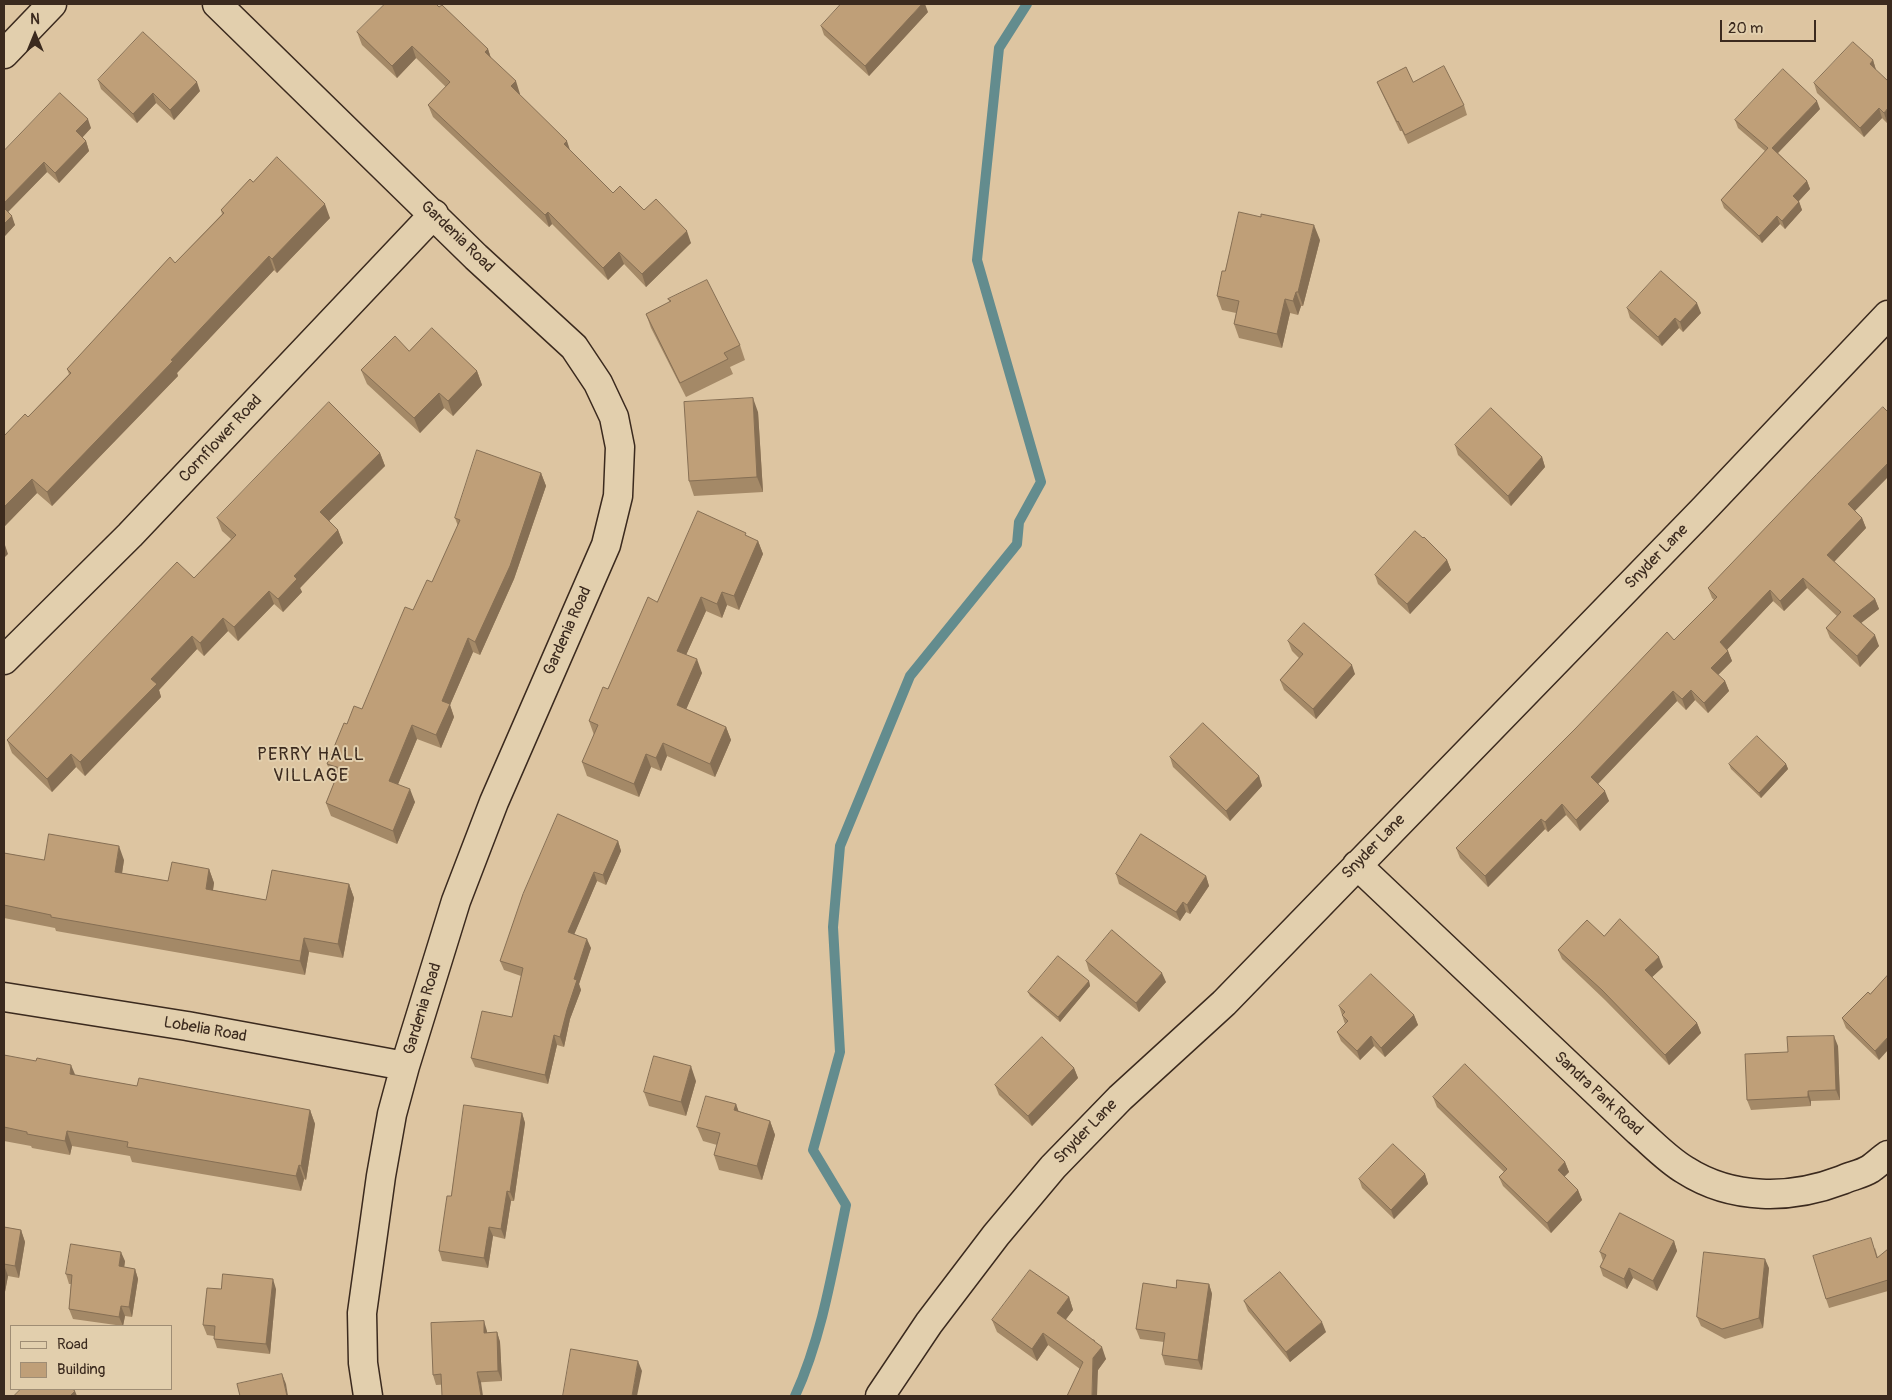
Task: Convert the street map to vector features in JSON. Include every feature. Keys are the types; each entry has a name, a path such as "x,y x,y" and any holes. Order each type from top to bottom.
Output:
{"street":[{"path":"4,54 52,4"},
{"name":"Gardenia Road","path":"218,4 476,257 574,348 598,383 614,417 620,447 618,496 606,545 490,811 456,901 392,1114 381,1176 362,1313 362,1363 368,1396"},
{"name":"Cornflower Road","path":"4,660 130,535 434,214"},
{"name":"Snyder Lane","path":"880,1396 928,1323 996,1235 1053,1167 1120,1098 1224,1003 1703,510 1888,314"},
{"name":"Sandra Park Road","path":"1357,865 1638,1131 1690,1173 1722,1188 1739,1193 1774,1194 1822,1187 1868,1170 1888,1155"},
{"name":"Lobelia Road","path":"4,997 206,1030 405,1066"}],"building":[{"path":"385,4 436,4 439,7 442,5 488,49 485,52 516,81 511,86 567,141 564,144 613,193 620,186 644,210 656,199 687,231 642,274 619,252 603,268 548,212 545,215 428,105 450,82 412,46 392,66 357,32"},
{"path":"841,4 922,4 865,66 821,26"},
{"path":"143,32 197,82 170,110 153,93 133,114 98,80"},
{"path":"1853,42 1873,60 1870,64 1888,81 1888,108 1884,113 1879,108 1860,128 1814,83"},
{"path":"1444,66 1464,105 1405,135 1377,82 1406,67 1413,82"},
{"path":"1783,69 1817,101 1772,148 1807,181 1793,196 1799,202 1782,221 1777,216 1759,236 1721,200 1768,148 1735,120"},
{"path":"60,93 88,119 76,131 86,141 55,173 44,162 4,203 4,151"},
{"path":"277,157 325,204 272,259 269,256 171,360 173,361 47,492 32,479 4,507 4,436 25,414 28,417 71,373 67,369 170,257 175,263 224,213 221,210 250,179 253,182"},
{"path":"4,208 12,216 4,224"},
{"path":"1239,212 1261,217 1261,214 1314,225 1298,292 1296,292 1293,301 1285,299 1277,334 1234,324 1239,301 1217,296"},
{"path":"1661,271 1697,303 1680,322 1675,318 1658,337 1627,308"},
{"path":"707,280 740,345 724,353 728,359 680,383 646,314 671,301 668,299"},
{"path":"432,328 477,371 448,401 439,393 414,418 361,370 395,336 409,351"},
{"path":"753,398 757,477 689,481 684,402"},
{"path":"329,402 380,453 320,512 338,530 294,576 297,579 278,599 269,591 234,627 223,618 200,643 192,636 151,679 157,684 80,762 71,754 47,779 7,740 177,562 194,578 236,535 217,518"},
{"path":"1883,407 1888,412 1888,463 1848,504 1862,518 1827,555 1875,599 1853,616 1875,635 1857,656 1826,628 1841,612 1803,578 1780,601 1770,590 1720,642 1728,651 1711,668 1725,681 1704,703 1691,690 1682,699 1673,691 1591,777 1605,791 1576,820 1562,804 1545,822 1541,819 1485,876 1456,848 1576,728 1667,632 1674,640 1717,597 1708,588"},
{"path":"1491,408 1542,457 1508,496 1455,445"},
{"path":"477,450 541,473 510,566 475,642 468,638 442,701 450,704 436,735 412,725 389,781 410,789 393,831 326,803 340,768 327,764 344,723 347,724 354,706 362,709 405,607 413,610 427,580 432,582 460,520 455,518"},
{"path":"698,511 746,533 745,535 758,541 734,596 722,592 717,604 701,597 677,651 697,659 677,705 726,727 710,764 663,743 656,758 646,754 634,784 582,762 598,725 589,721 603,687 608,689 648,597 657,602"},
{"path":"1415,531 1424,537 1447,560 1407,604 1375,575"},
{"path":"1304,623 1352,665 1313,709 1280,680 1303,654 1288,641"},
{"path":"1203,723 1259,776 1226,811 1170,757"},
{"path":"1757,736 1786,764 1759,793 1729,764"},
{"path":"558,814 618,841 603,875 594,872 568,932 587,939 574,979 577,980 560,1037 554,1035 545,1075 471,1058 482,1011 512,1017 523,968 500,961 523,894"},
{"path":"49,834 119,846 115,872 168,881 172,862 209,869 206,889 266,900 272,870 349,884 338,944 304,938 300,961 51,917 51,915 4,905 4,853 44,860"},
{"path":"1141,834 1206,876 1187,905 1183,902 1176,912 1116,874"},
{"path":"1620,919 1659,957 1645,970 1697,1023 1665,1055 1602,990 1558,950 1587,920 1604,936"},
{"path":"1112,930 1162,973 1136,1003 1086,961"},
{"path":"1058,956 1089,981 1058,1017 1028,992"},
{"path":"1371,974 1414,1015 1381,1048 1371,1036 1357,1051 1337,1032 1348,1021 1342,1015 1345,1012 1339,1006"},
{"path":"1888,975 1888,1037 1875,1051 1842,1018 1868,992 1870,994"},
{"path":"1834,1036 1836,1090 1808,1091 1808,1097 1747,1100 1745,1054 1788,1052 1787,1037"},
{"path":"1042,1037 1074,1068 1028,1116 995,1085"},
{"path":"4,1055 36,1061 37,1058 71,1065 70,1074 137,1086 139,1078 310,1110 301,1166 299,1165 296,1176 127,1147 128,1142 67,1131 65,1141 27,1134 27,1132 4,1127"},
{"path":"654,1056 691,1066 681,1102 644,1092"},
{"path":"1465,1064 1565,1162 1558,1170 1578,1190 1547,1223 1499,1177 1507,1169 1433,1097"},
{"path":"706,1096 736,1104 734,1110 770,1121 757,1166 714,1155 720,1133 697,1127"},
{"path":"464,1105 522,1113 510,1192 507,1191 501,1229 489,1227 484,1258 439,1251 447,1196 451,1196"},
{"path":"1393,1144 1425,1174 1391,1210 1359,1179"},
{"path":"1620,1213 1674,1241 1653,1281 1629,1268 1624,1279 1600,1267 1606,1255 1600,1252"},
{"path":"4,1227 21,1230 15,1266 4,1264"},
{"path":"1871,1238 1877,1258 1888,1249 1888,1280 1826,1299 1813,1256"},
{"path":"71,1244 121,1252 119,1266 135,1269 129,1307 121,1306 119,1317 69,1309 72,1275 66,1274"},
{"path":"1704,1252 1765,1259 1759,1318 1722,1329 1697,1317"},
{"path":"1030,1270 1069,1297 1057,1313 1102,1347 1093,1358 1092,1396 1067,1396 1083,1362 1043,1333 1032,1349 992,1320"},
{"path":"1280,1272 1322,1322 1286,1352 1244,1301"},
{"path":"223,1274 273,1279 266,1344 214,1339 215,1326 203,1325 207,1288 221,1289"},
{"path":"1177,1280 1209,1284 1198,1360 1162,1355 1165,1333 1136,1329 1143,1283 1176,1288"},
{"path":"484,1321 484,1333 497,1332 498,1371 477,1372 481,1396 442,1396 441,1374 433,1375 431,1323"},
{"path":"571,1349 638,1361 632,1396 563,1396"},
{"path":"282,1374 287,1396 240,1396 237,1384"},
{"path":"20,1390 75,1391 70,1396 14,1396"}],"waterway":[{"path":"795,1396 820,1326 846,1205 813,1150 840,1052 833,927 840,846 910,676 1017,544 1019,522 1041,482 977,260 999,48 1027,4"}],"district":[{"name":"PERRY HALL VILLAGE","path":"311,765"}]}
